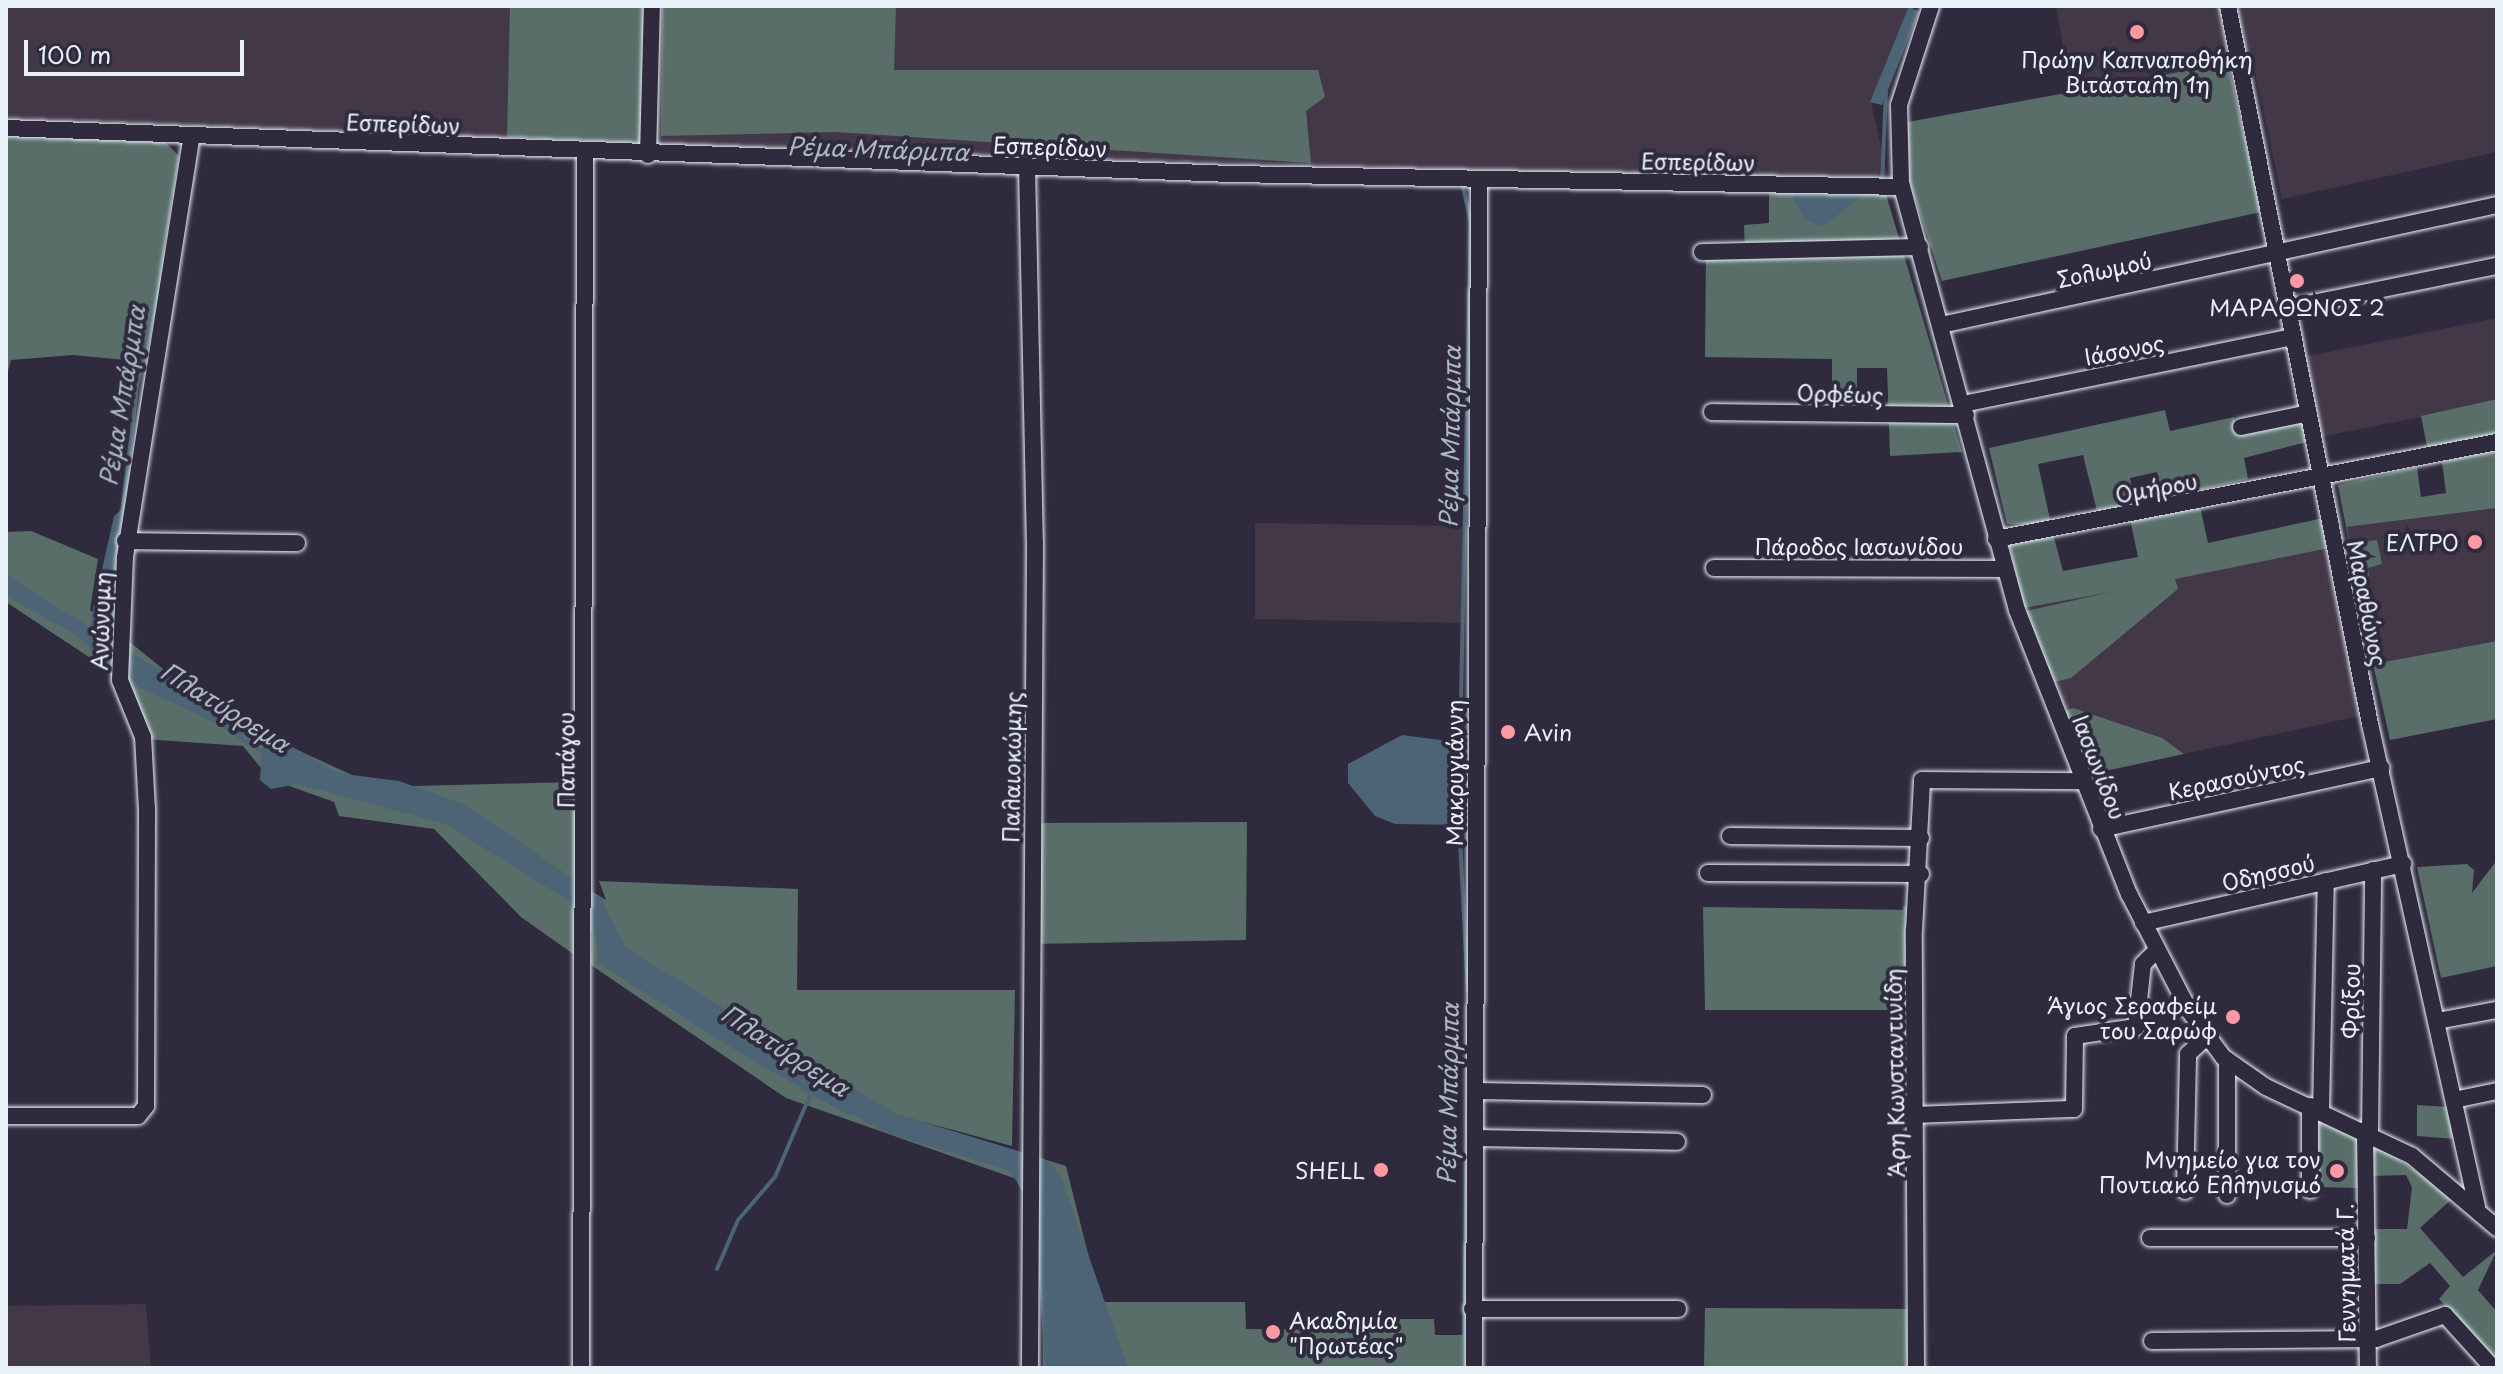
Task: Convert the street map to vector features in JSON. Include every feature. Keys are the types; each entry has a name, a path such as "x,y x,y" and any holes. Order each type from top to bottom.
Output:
{"street":[{"path":"648,155 652,6"},
{"name":"Ιασωνίδου","path":"1931,6 1899,105 1902,187 2004,569 2082,781 2143,923 2205,1038 2227,1060 2316,1108 2368,1131 2439,1174 2497,1228"},
{"name":"Μαραθώνος","path":"2228,6 2381,768 2477,1207"},
{"name":"Εσπερίδων","path":"6,128 648,155 1027,167 1902,187"},
{"name":"Ανώνυμη","path":"6,1116 138,1116 146,1106 144,743 120,680 125,541 192,136"},
{"name":"Παπάγου","path":"581,1368 585,152"},
{"name":"Παλαιοκώμης","path":"1027,167 1035,543 1030,1368"},
{"name":"Μακρυγιάννη","path":"1474,1368 1479,179"},
{"name":"Σολωμού","path":"1941,325 2497,205"},
{"path":"1702,252 1920,247"},
{"path":"2288,308 2497,266"},
{"name":"Ιάσονος","path":"1964,410 2293,337"},
{"name":"Ορφέως","path":"1712,412 1964,410"},
{"path":"2241,427 2309,413"},
{"name":"Ομήρου","path":"1996,539 2324,480 2497,442"},
{"path":"125,541 297,543"},
{"name":"Πάροδος Ιασωνίδου","path":"1714,568 2004,569"},
{"name":"Κερασούντος","path":"2101,829 2381,768"},
{"name":"Άρη Κωνσταντινίδη","path":"1916,1368 1915,1115 1922,780 2082,781"},
{"path":"1730,836 1921,838"},
{"name":"Οδησσού","path":"2143,923 2403,864"},
{"name":"Φρίξου","path":"2368,1131 2373,870"},
{"path":"1708,873 1921,874"},
{"path":"2310,1190 2326,881"},
{"path":"1915,1115 2074,1109 2075,1036 2136,1027 2143,964 2157,950"},
{"path":"2437,1021 2497,1010"},
{"path":"2185,1191 2188,1054 2205,1038"},
{"path":"2227,1060 2227,1195"},
{"path":"1476,1091 1703,1095"},
{"path":"2454,1100 2497,1091"},
{"name":"Γεννηματά Γ.","path":"2368,1131 2368,1368"},
{"path":"1476,1138 1677,1142"},
{"path":"2439,1174 2460,1171 2467,1157"},
{"path":"2150,1238 2367,1238"},
{"path":"1472,1309 1678,1309"},
{"path":"2152,1341 2368,1340 2445,1315 2493,1368"}],"shaded area":[{"path":"6,6 1913,6 1872,106 1889,182 708,147 6,117"},
{"path":"2056,6 2497,6 2497,152 2282,199 2253,61 2071,91"},
{"path":"2497,318 2497,402 2315,438 2298,358"},
{"path":"2497,508 2497,641 2373,664 2347,527"},
{"path":"1255,523 1462,526 1462,623 1255,619"},
{"path":"2334,547 2369,714 2091,774 2024,608"},
{"path":"146,1304 151,1368 6,1368 6,1306"}],"green space":[{"path":"510,6 644,6 642,143 507,137"},
{"path":"662,6 896,6 894,70 1318,70 1325,97 1306,111 1311,163 835,132 661,136"},
{"path":"2228,63 2261,212 1942,281 1909,180 1908,122"},
{"path":"6,136 165,142 179,156 146,362 73,355 11,360 6,378"},
{"path":"1769,193 1886,194 1962,452 1890,456 1887,368 1857,368 1857,416 1832,415 1832,359 1705,357 1706,251 1745,252 1744,225 1769,223"},
{"path":"2497,399 2497,436 2428,451 2421,416"},
{"path":"2165,410 2170,431 2234,417 2237,430 2306,417 2311,441 2244,458 2248,479 2163,498 2157,472 2130,478 2136,504 2097,511 2083,455 2038,464 2051,524 2007,524 1989,448"},
{"path":"2495,450 2497,508 2347,527 2350,544 2377,540 2382,564 2368,568 2370,581 2356,579 2338,485 2417,467 2421,497 2446,493 2442,462"},
{"path":"2200,506 2208,543 2328,517 2334,547 2175,579 2178,589 2071,678 2054,682 2026,611 2111,592 2024,608 2008,540 2053,534 2063,571 2138,557 2130,519"},
{"path":"31,531 98,559 90,610 219,714 378,787 572,782 581,884 576,956 521,917 434,829 339,816 334,802 270,779 243,746 144,739 107,669 6,602 6,532"},
{"path":"2497,641 2497,719 2390,740 2373,664"},
{"path":"2073,708 2162,738 2184,754 2091,774 2065,711"},
{"path":"1247,822 1246,940 1035,944 1035,823"},
{"path":"2497,860 2497,966 2441,978 2417,867 2467,864 2474,870 2472,893"},
{"path":"599,881 798,889 797,990 1015,990 1012,1146 909,1118 1066,1166 1100,1302 1245,1302 1246,1329 1367,1330 1368,1319 1434,1319 1435,1335 1466,1335 1465,1368 1043,1368 1042,1188 786,1098 591,965 593,892 606,900"},
{"path":"1703,907 1914,910 1914,1010 1705,1010"},
{"path":"2417,1105 2449,1107 2456,1139 2417,1136"},
{"path":"2315,1117 2362,1137 2361,1188 2315,1187"},
{"path":"2372,1142 2454,1197 2420,1228 2463,1277 2497,1250 2478,1290 2497,1312 2497,1362 2439,1299 2450,1286 2430,1263 2400,1284 2373,1284 2373,1229 2407,1229 2412,1187 2406,1175 2372,1176"},
{"path":"1705,1308 1914,1309 1913,1368 1704,1368"}],"water":[{"path":"1909,6 1919,12 1882,105 1870,102"},
{"path":"1797,180 1872,189 1822,227 1804,219 1793,196"},
{"path":"123,508 118,645 337,773 399,781 466,805 601,898 625,947 894,1113 1044,1159 1060,1174 1128,1368 1045,1368 1035,1212 1010,1171 885,1132 756,1063 598,963 596,939 569,901 445,824 298,784 271,789 260,780 262,744 129,683 73,633 6,596 6,575 89,627 114,516"},
{"path":"1402,735 1463,743 1463,825 1395,824 1375,816 1348,783 1348,764"}],"waterway":[{"path":"1882,184 1886,89"},
{"name":"Ρέμα Μπάρμπα","path":"6,137 56,138"},
{"name":"Ρέμα Μπάρμπα","path":"1460,745 1471,222 1462,183"},
{"name":"Ρέμα Μπάρμπα","path":"119,540 137,387 166,252"},
{"name":"Πλατύρρεμα","path":"222,725 264,753"},
{"name":"Ρέμα Μπάρμπα","path":"1459,822 1468,991"},
{"path":"1905,908 1907,1094"},
{"name":"Ρέμα Μπάρμπα","path":"1464,1368 1468,1024"},
{"name":"Πλατύρρεμα","path":"801,1087 850,1113"},
{"path":"717,1269 738,1220 775,1177 811,1093"}],"place":[{"name":"Πρώην Καπναποθήκη Βιτάσταλη 1η","path":"2137,32"},
{"name":"ΜΑΡΑΘΩΝΟΣ 2","path":"2297,281"},
{"name":"ΕΛΤΡΟ","path":"2475,542"},
{"name":"Avin","path":"1508,732"},
{"name":"Άγιος Σεραφείμ του Σαρώφ","path":"2233,1017"},
{"name":"SHELL","path":"1381,1170"},
{"name":"Μνημείο για τον Ποντιακό Ελληνισμό","path":"2337,1171"},
{"name":"Ακαδημία \"Πρωτέας\"","path":"1273,1332"}]}
